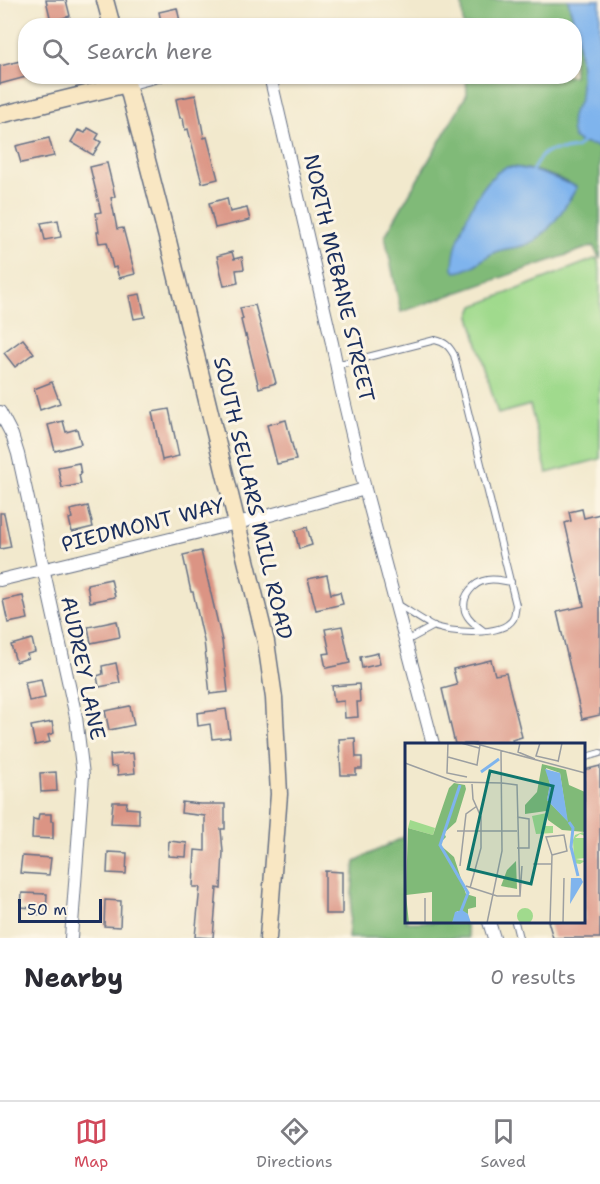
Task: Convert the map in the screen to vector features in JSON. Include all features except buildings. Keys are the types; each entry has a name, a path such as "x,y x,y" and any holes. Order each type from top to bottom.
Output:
{"main road":[{"path":"105,0 110,18"},
{"path":"0,115 112,84"},
{"name":"SOUTH SELLARS MILL ROAD","path":"127,84 266,642 274,698 279,794 268,938"}],"street":[{"name":"NORTH MEBANE STREET","path":"272,84 366,489 433,743"},
{"name":"AUDREY LANE","path":"0,412 12,435 18,454 76,717 83,775 71,938"},
{"name":"PIEDMONT WAY","path":"0,580 237,523 366,489"},
{"path":"490,923 494,938"}],"lane":[{"path":"336,365 435,340 449,346 454,356 516,605 513,619 508,624 496,630 470,632 434,626 396,604"},
{"path":"484,631 465,612 464,605 468,592 474,585 486,579 511,582"},
{"path":"406,641 434,626"},
{"path":"586,757 600,753"},
{"path":"515,923 519,938"}],"green space":[{"path":"462,0 568,0 573,18 463,18"},
{"path":"466,84 581,84 580,143 600,147 600,259 593,246 401,312 385,236 467,94","holes":["506,167 543,173 577,187 556,220 535,240 524,245 496,251 475,265"]},
{"path":"597,258 600,269 600,459 547,473 530,405 498,414 470,316 474,306"},
{"path":"405,832 405,923 465,923 469,938 348,938 355,861 404,837"}],"water":[{"path":"568,0 600,0 600,147 579,142 574,138 572,132 573,113 580,100 582,84 582,18 572,18"},
{"path":"506,167 533,171 577,187 555,220 541,236 521,246 497,251 470,267 455,272 453,269 457,242 469,212 486,185"}],"waterway":[{"path":"532,171 546,152 576,148 583,141"}]}
